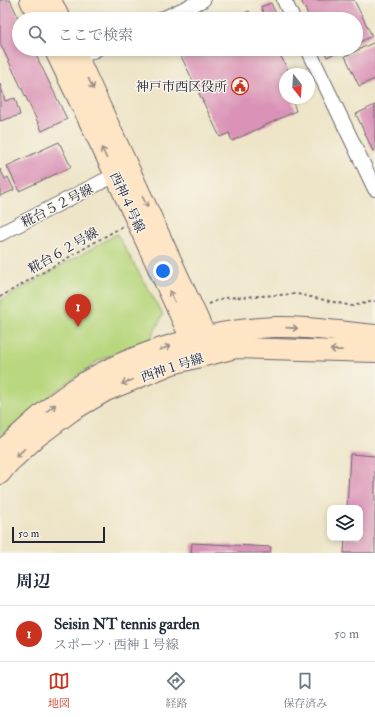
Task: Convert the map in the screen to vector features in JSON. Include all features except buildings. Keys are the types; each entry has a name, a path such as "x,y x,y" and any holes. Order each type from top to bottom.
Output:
{"street":[{"path":"30,0 36,12"},
{"path":"51,0 57,12"},
{"path":"177,12 203,0"},
{"path":"284,0 290,12"},
{"name":"西神４号線","path":"57,56 136,219 199,336 206,356"},
{"name":"西神４号線","path":"77,56 194,308 199,336"},
{"path":"311,56 375,189"},
{"name":"糀台５２号線","path":"0,234 115,175"},
{"name":"西神１号線","path":"0,452 48,410 82,384 117,365 199,336 275,327 375,335"},
{"name":"西神１号線","path":"0,474 37,436 72,411 106,390 172,364 236,348 375,352"}],"path":[{"name":"糀台６２号線","path":"0,297 136,219"},
{"path":"194,308 223,298 297,294 352,306 375,301"}],"green space":[{"path":"117,234 163,315 151,338 98,361 56,391 0,439 0,301"}],"place":[{"name":"神戸市西区役所","path":"240,86"},
{"name":"Seisin NT tennis garden","path":"78,327"}]}
